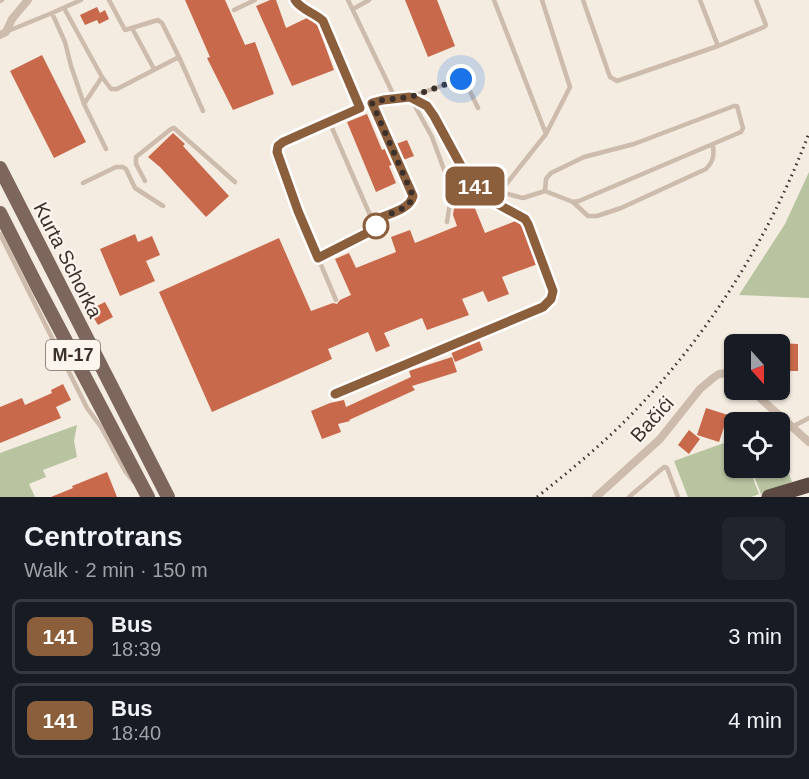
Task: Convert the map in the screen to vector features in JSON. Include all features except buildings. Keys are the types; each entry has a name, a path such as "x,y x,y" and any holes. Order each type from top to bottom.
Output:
{"highway":[{"path":"770,497 809,485"},
{"path":"803,497 809,495"}],"main road":[{"name":"Kurta Schorka","path":"0,168 168,497"},
{"name":"Kurta Schorka","path":"0,213 147,497"}],"street":[{"path":"3,33 28,0"},
{"name":"Bačići","path":"596,497 660,439 700,388 719,374 724,373"},
{"path":"762,400 809,442"}],"lane":[{"path":"3,33 81,0"},
{"path":"109,0 125,30 158,20 162,24 203,111"},
{"path":"234,10 255,0"},
{"path":"295,0 298,5 323,21 360,108"},
{"path":"348,0 394,98"},
{"path":"353,9 369,0"},
{"path":"494,0 546,134"},
{"path":"492,201 546,134 570,87 542,0"},
{"path":"583,0 610,78 617,81 718,46 764,27 766,25 756,0"},
{"path":"700,0 718,46"},
{"path":"64,8 111,89 117,89 179,57"},
{"path":"52,14 65,42 84,104 106,149"},
{"path":"132,28 154,69"},
{"path":"84,104 102,77"},
{"path":"336,300 298,211 277,152 278,146 372,103 410,97 461,79 465,81 478,108"},
{"path":"335,394 543,307 551,299 553,291 525,219 492,201 477,189 466,175 431,111 421,102 410,97"},
{"path":"410,97 432,137 450,186 451,196 447,222"},
{"path":"329,121 370,215 380,218 408,205 413,196 372,103"},
{"path":"545,191 546,179 551,173 584,157 634,144 737,106 744,128 741,132 573,202"},
{"path":"145,181 136,164 136,157 174,129 236,182"},
{"path":"500,192 523,198 545,191 573,202 588,216 597,216 621,208 706,169 712,163 713,144"},
{"path":"83,183 116,167 123,167 135,188 163,206"},
{"path":"318,258 373,230 380,218"},
{"path":"0,234 87,408 101,427 125,471 147,497"},
{"path":"792,427 809,418"},
{"path":"629,497 664,468 667,468 678,497"}],"green space":[{"path":"809,172 809,298 739,295 785,224"},
{"path":"77,425 74,441 77,457 43,470 46,477 29,484 35,497 0,497 0,453"},
{"path":"724,443 724,478 753,478 759,494 751,497 688,497 674,461"},
{"path":"790,476 792,482 761,494 755,478"}],"railway":[{"path":"537,497 620,426 679,361 730,290 753,252 793,174 809,133"}],"bus line":[{"name":"141","path":"295,0 298,5 323,21 360,108 278,146 277,152 298,211 318,258 373,230 380,218 412,201 413,196 372,103 410,97 427,106 431,111 466,175 477,189 492,201 525,219 553,291 551,299 543,307 335,394"}],"route":[{"path":"376,226 380,218 408,205 413,196 372,103 410,97 461,79"}]}
